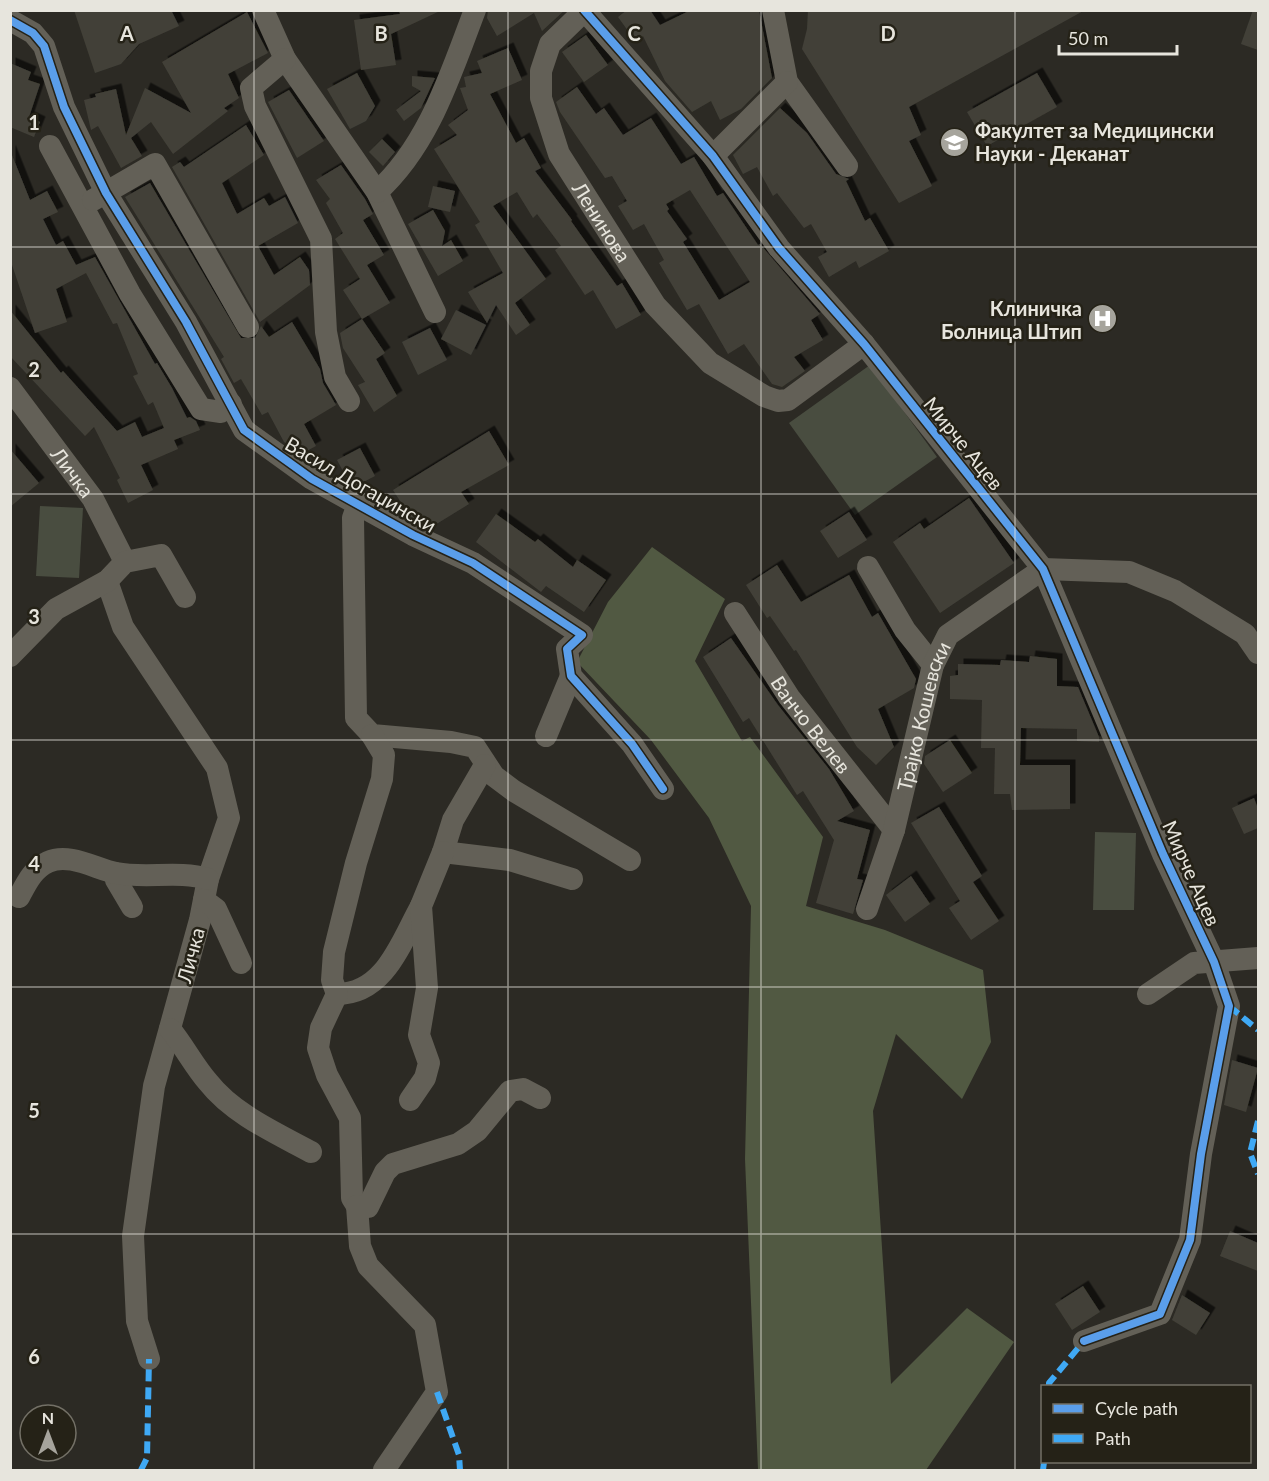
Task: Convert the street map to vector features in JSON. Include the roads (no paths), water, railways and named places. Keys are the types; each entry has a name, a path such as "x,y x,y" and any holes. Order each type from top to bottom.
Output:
{"street":[{"path":"263,10 285,59 377,192 435,312"},
{"path":"377,192 399,173 429,126 476,10"},
{"path":"773,10 787,82 847,166"},
{"name":"Мирче Ацев","path":"584,11 713,156 780,248 864,344 1043,569 1163,854 1214,962 1229,1006 1202,1154 1190,1240 1160,1314 1084,1341"},
{"name":"Ленинова","path":"584,11 550,44 541,71 541,98 559,154 655,305 710,363 764,396 778,401 788,400 864,344"},
{"name":"Васил Догаџински","path":"10,20 33,33 44,46 64,107 106,193 145,253 244,430 312,479 413,535 473,563 582,635 567,649 572,676"},
{"path":"285,59 251,88 255,106 321,239 326,332 335,377 349,401"},
{"path":"713,156 787,82"},
{"path":"50,146 130,294 201,409 220,412 231,404"},
{"path":"82,205 155,164 248,327"},
{"name":"Личка","path":"10,388 93,499 125,562"},
{"name":"Васил Догаџински","path":"338,994 332,980 334,952 356,863 382,778 384,755 372,735 356,718 353,518 358,504"},
{"path":"10,656 56,609 107,580 125,562 161,555 185,597"},
{"path":"868,567 905,630 933,665"},
{"path":"1043,569 1129,572 1175,591 1245,634 1258,653"},
{"name":"Трајко Кошевски","path":"867,909 894,830 933,665 948,635 1043,569"},
{"name":"Личка","path":"107,580 123,627 217,768 229,818 206,890 154,1086 133,1236 137,1321 149,1359"},
{"name":"Ванчо Велев","path":"735,613 789,697 894,830"},
{"path":"546,736 572,676 632,744 663,789"},
{"path":"372,735 451,742 475,747 494,776 514,791 630,860"},
{"path":"384,1470 437,1392 425,1325 368,1266 360,1246 357,1206 352,1198 350,1118 327,1076 318,1048 321,1028 338,994 354,994 371,986 384,972 421,906 453,820 485,765"},
{"path":"443,852 510,860 572,879"},
{"path":"25,899 32,873 50,860 77,860 135,877 193,874 206,890 241,963"},
{"path":"116,873 116,880 132,907"},
{"path":"410,1100 425,1078 429,1063 419,1035 427,988 421,906"},
{"path":"1148,994 1194,963 1258,958"},
{"path":"170,1029 208,1083 229,1102 260,1124 311,1152"},
{"path":"357,1206 368,1207 385,1172 393,1164 458,1144 477,1131 510,1091 523,1089 540,1098"}],"place":[{"name":"Факултет за Медицински Науки - Деканат","path":"954,142"},
{"name":"Клиничка Болница Штип","path":"1103,319"}]}
